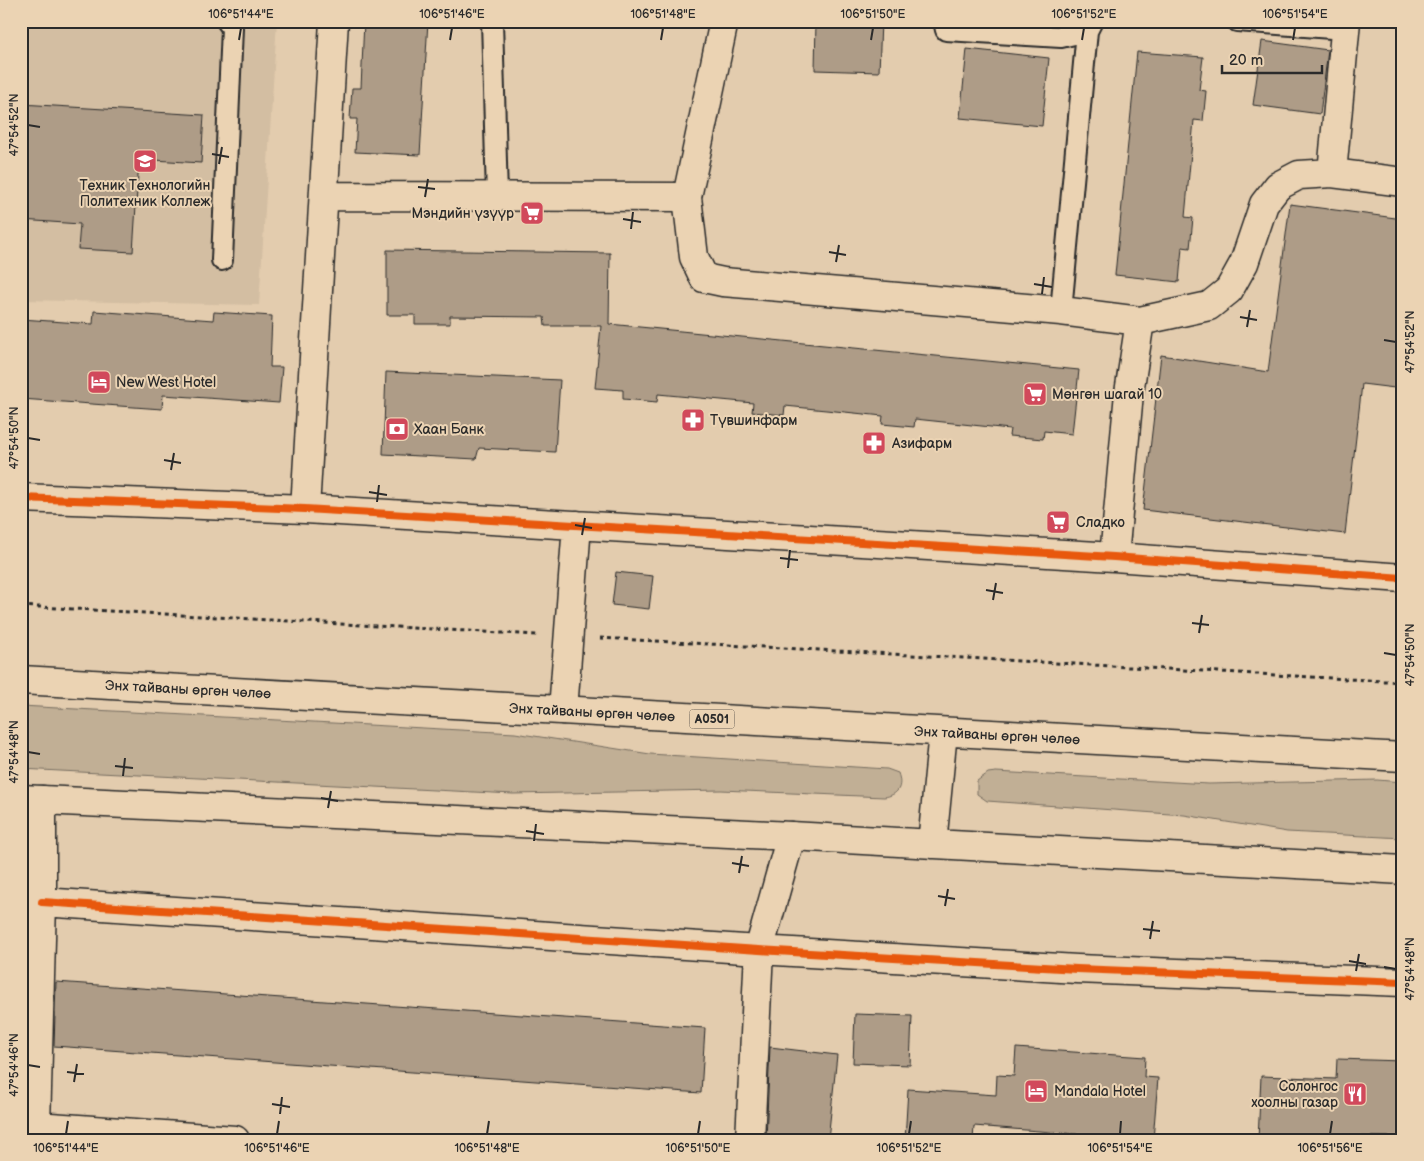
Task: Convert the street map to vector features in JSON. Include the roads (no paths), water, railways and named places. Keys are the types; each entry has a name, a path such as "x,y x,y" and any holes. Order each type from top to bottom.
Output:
{"main road":[{"path":"306,509 334,21"},
{"path":"724,21 687,198 694,257 704,278 723,282 1061,311 1140,321 1209,306 1229,290 1244,263 1264,204 1278,186 1299,175 1332,173 1403,182"},
{"path":"1332,173 1346,25"},
{"path":"324,196 687,198"},
{"path":"1114,557 1129,393 1140,321"},
{"path":"21,498 306,509 1114,557 1403,578"},
{"path":"563,710 577,525"},
{"name":"Энх тайваны өргөн чөлөө","path":"21,680 1403,757"},
{"path":"932,844 943,732"},
{"path":"235,1140 35,1135 32,799 792,836 1403,870"},
{"path":"750,1140 759,950 792,836"},
{"path":"32,901 759,950 1077,968 1403,982"}],"lane":[{"path":"222,260 232,28 228,21"},
{"path":"492,21 497,197"},
{"path":"944,21 946,30 1061,37 1089,26 1061,311"},
{"path":"1237,21 1346,25"}],"place":[{"name":"Техник Технологийн Политехник Коллеж","path":"145,161"},
{"name":"Мэндийн үзүүр","path":"532,213"},
{"name":"New West Hotel","path":"99,382"},
{"name":"Мөнгөн шагай 10","path":"1035,394"},
{"name":"Түвшинфарм","path":"693,420"},
{"name":"Хаан Банк","path":"397,429"},
{"name":"Азифарм","path":"874,443"},
{"name":"Сладко","path":"1058,522"},
{"name":"Mandala Hotel","path":"1036,1091"},
{"name":"Солонгос хоолны газар","path":"1355,1094"}]}
